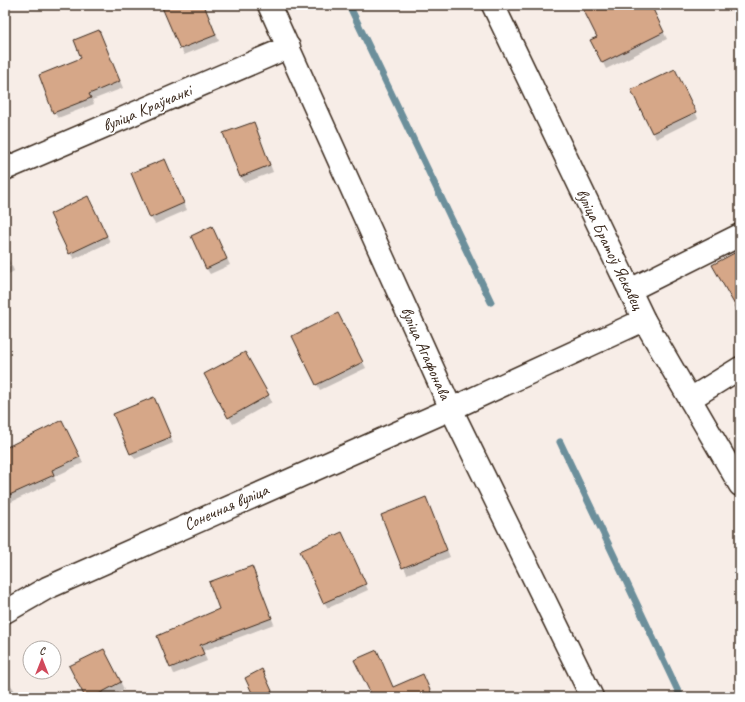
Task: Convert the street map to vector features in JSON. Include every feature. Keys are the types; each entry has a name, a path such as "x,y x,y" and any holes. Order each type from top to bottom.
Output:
{"street":[{"name":"вуліца Агафонава","path":"269,5 451,409 592,697"},
{"name":"вуліца Братоў Яскавец","path":"492,5 644,320 740,485"},
{"name":"вуліца Краўчанкі","path":"5,169 289,47"},
{"path":"630,290 740,235"},
{"name":"Сонечная вуліца","path":"5,612 47,588 451,409 644,320"},
{"path":"690,399 740,368"}],"building":[{"path":"161,5 204,5 216,35 180,49"},
{"path":"581,5 651,5 664,32 602,63 590,40 597,37"},
{"path":"99,30 120,81 89,94 91,98 53,113 39,75 81,58 74,40"},
{"path":"675,69 696,112 652,133 631,90"},
{"path":"254,122 270,165 240,177 223,133"},
{"path":"165,159 184,203 150,218 131,173"},
{"path":"88,196 107,236 69,254 50,214"},
{"path":"212,226 227,259 206,269 191,236"},
{"path":"740,250 740,314 712,265"},
{"path":"338,313 363,362 316,385 292,336"},
{"path":"245,352 269,395 228,418 204,374"},
{"path":"154,397 171,437 130,454 113,414"},
{"path":"62,420 80,457 52,470 54,475 5,497 5,448"},
{"path":"426,497 447,550 402,568 381,515"},
{"path":"342,532 366,584 323,603 300,551"},
{"path":"252,566 272,618 200,645 204,654 170,668 157,636 219,609 209,582"},
{"path":"104,649 121,682 93,697 85,697 69,666"},
{"path":"377,650 393,687 423,674 433,697 370,697 372,696 354,660"},
{"path":"262,669 272,691 259,697 254,697 245,678"}],"waterway":[{"path":"351,9 491,302"},
{"path":"560,442 681,697"}]}
